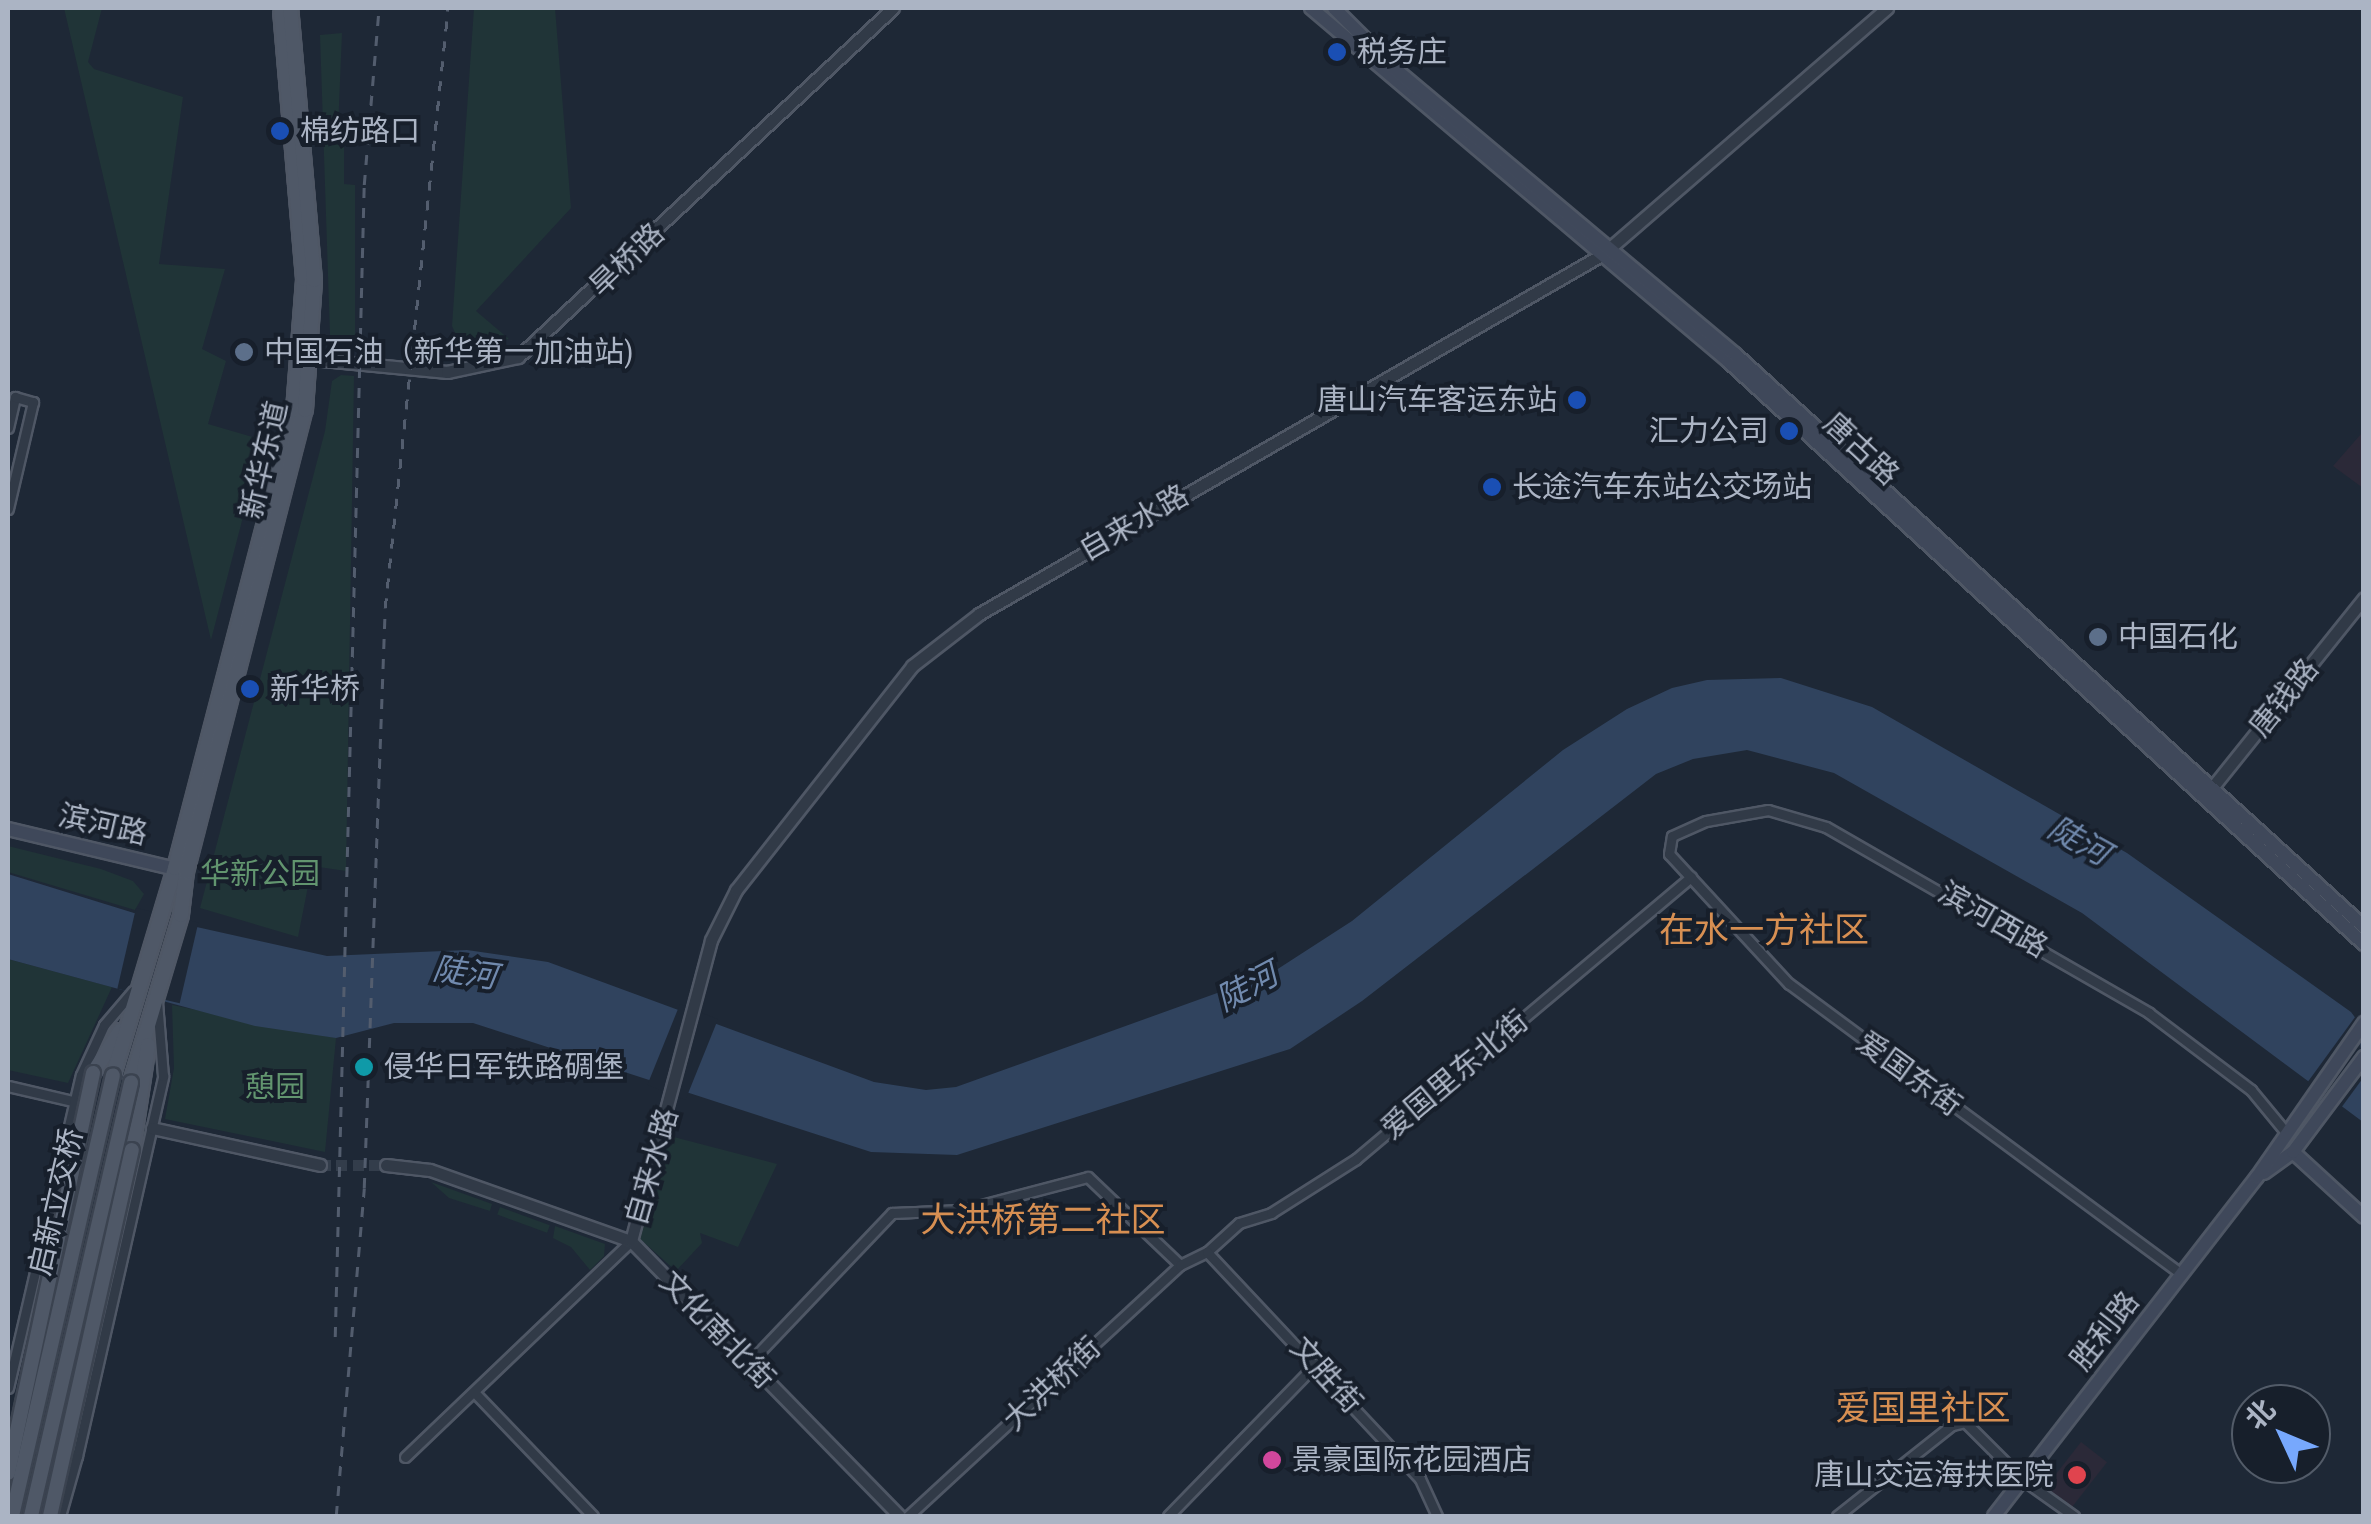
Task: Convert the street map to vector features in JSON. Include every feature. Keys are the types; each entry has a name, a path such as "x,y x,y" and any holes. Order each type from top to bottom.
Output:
{"main road":[{"name":"新华东道","path":"280,8 304,279 306,358"},
{"name":"新华东道","path":"156,997 181,914 181,870 306,358 314,280 290,8"},
{"name":"唐古路","path":"1311,8 1607,251"},
{"name":"唐古路","path":"1334,8 1394,68 1607,251 2207,794 2364,944"},
{"name":"唐古路","path":"2207,794 2364,927"},
{"name":"滨河路","path":"8,829 181,870"},
{"name":"新华东道","path":"133,992 160,909 181,870"},
{"path":"126,1022 133,992"},
{"path":"148,1025 156,997"},
{"name":"启新立交桥","path":"8,1473 93,1073 126,1022"},
{"name":"启新立交桥","path":"12,1516 126,1022"},
{"name":"胜利路","path":"1994,1516 2258,1177 2282,1134 2364,1023"},
{"name":"启新立交桥","path":"30,1516 131,1082 148,1025"},
{"name":"启新立交桥","path":"50,1516 147,1082 148,1025"},
{"name":"胜利路","path":"2258,1177 2293,1152 2364,1057"},
{"path":"2293,1152 2364,1217"}],"street":[{"name":"旱桥路","path":"306,358 447,372 518,357 893,8"},
{"name":"自来水路","path":"631,1241 698,1004 711,940 736,890 882,700 944,639 1607,251 1887,8"},
{"path":"8,428 15,398 33,402 11,476 8,509"},
{"name":"唐钱路","path":"2207,794 2364,598"},
{"name":"滨河西路","path":"1667,844 1706,821 1738,812 1768,810 1826,827 2149,1012 2251,1090 2282,1134"},
{"name":"爱国东街","path":"1667,844 1691,877 1789,984 2180,1273"},
{"name":"爱国里东北街","path":"1202,1252 1240,1223 1272,1213 1356,1160 1691,877"},
{"path":"8,1388 89,1054 133,992"},
{"path":"60,1516 152,1128 166,1041 156,997"},
{"path":"8,1086 76,1102"},
{"path":"152,1128 320,1165"},
{"path":"2282,1134 2293,1152"},
{"name":"文化南北街","path":"386,1165 430,1170 631,1241 900,1516"},
{"path":"750,1363 892,1213 962,1210 1088,1177 1180,1265"},
{"path":"405,1457 631,1241"},
{"name":"大洪桥街","path":"908,1516 1180,1265 1202,1252"},
{"name":"文胜街","path":"1202,1252 1316,1364 1420,1478 1437,1516"},
{"path":"1168,1516 1316,1364"},
{"path":"474,1392 593,1516"},
{"path":"1837,1516 1965,1422 2022,1480 2074,1516"},
{"path":"8,1436 77,1456"}],"shaded area":[{"path":"2361,434 2364,436 2363,488 2333,466"},
{"name":"唐山交运海扶医院","path":"2081,1442 2107,1462 2071,1508 2045,1488"}],"green space":[{"path":"64,8 102,8 88,62 94,69 183,97 159,264 225,269 202,349 226,361 208,424 263,440 211,640"},
{"path":"474,8 555,8 571,208 476,311 509,339 461,346 452,326"},
{"path":"342,33 338,129 344,130 344,184 355,185 355,343 337,343 330,335 320,35"},
{"name":"华新公园","path":"341,375 354,376 346,871 312,866 298,937 200,908 325,431 332,381"},
{"path":"8,846 101,869 133,881 144,894 135,910 8,872"},
{"path":"8,959 112,987 68,1083 8,1070"},
{"name":"憩园","path":"172,1005 336,1038 325,1152 165,1119 174,1068"},
{"path":"666,1135 777,1164 738,1247 700,1233 702,1243 676,1271 638,1237"},
{"path":"431,1182 492,1204 490,1211 449,1198"},
{"path":"500,1207 550,1225 547,1233 497,1215"},
{"path":"555,1226 605,1244 604,1256 590,1270 571,1247 553,1238"}],"water":[{"name":"陡河","path":"1781,678 1872,707 2127,853 2351,1012 2363,1028 2363,1122 2082,913 1834,773 1747,750 1693,759 1656,774 1362,1001 1290,1049 957,1155 871,1152 473,1023 394,1023 336,1038 255,1026 8,959 8,874 134,913 327,956 467,950 548,962 874,1082 926,1090 956,1087 1270,974 1352,921 1563,750 1627,709 1672,688 1707,680"}],"pier":[{"path":"136,908 198,922 180,1003 117,989"},
{"path":"680,1004 718,1019 685,1100 647,1085"},
{"path":"2358,1013 2363,1078 2341,1108 2307,1083"}],"tunnel":[{"path":"320,1165 386,1165"}],"railway":[{"path":"335,1337 364,185 379,8"},
{"path":"336,1516 364,1188 385,608 448,8"}],"place":[{"name":"税务庄","path":"1337,52"},
{"name":"棉纺路口","path":"280,131"},
{"name":"中国石油（新华第一加油站)","path":"244,352"},
{"name":"唐山汽车客运东站","path":"1577,400"},
{"name":"汇力公司","path":"1789,431"},
{"name":"长途汽车东站公交场站","path":"1492,487"},
{"name":"中国石化","path":"2098,637"},
{"name":"新华桥","path":"250,689"},
{"name":"侵华日军铁路碉堡","path":"364,1067"},
{"name":"景豪国际花园酒店","path":"1272,1460"},
{"name":"唐山交运海扶医院","path":"2077,1475"}],"district":[{"name":"在水一方社区","path":"1764,931"},
{"name":"大洪桥第二社区","path":"1043,1221"},
{"name":"爱国里社区","path":"1923,1409"}]}
